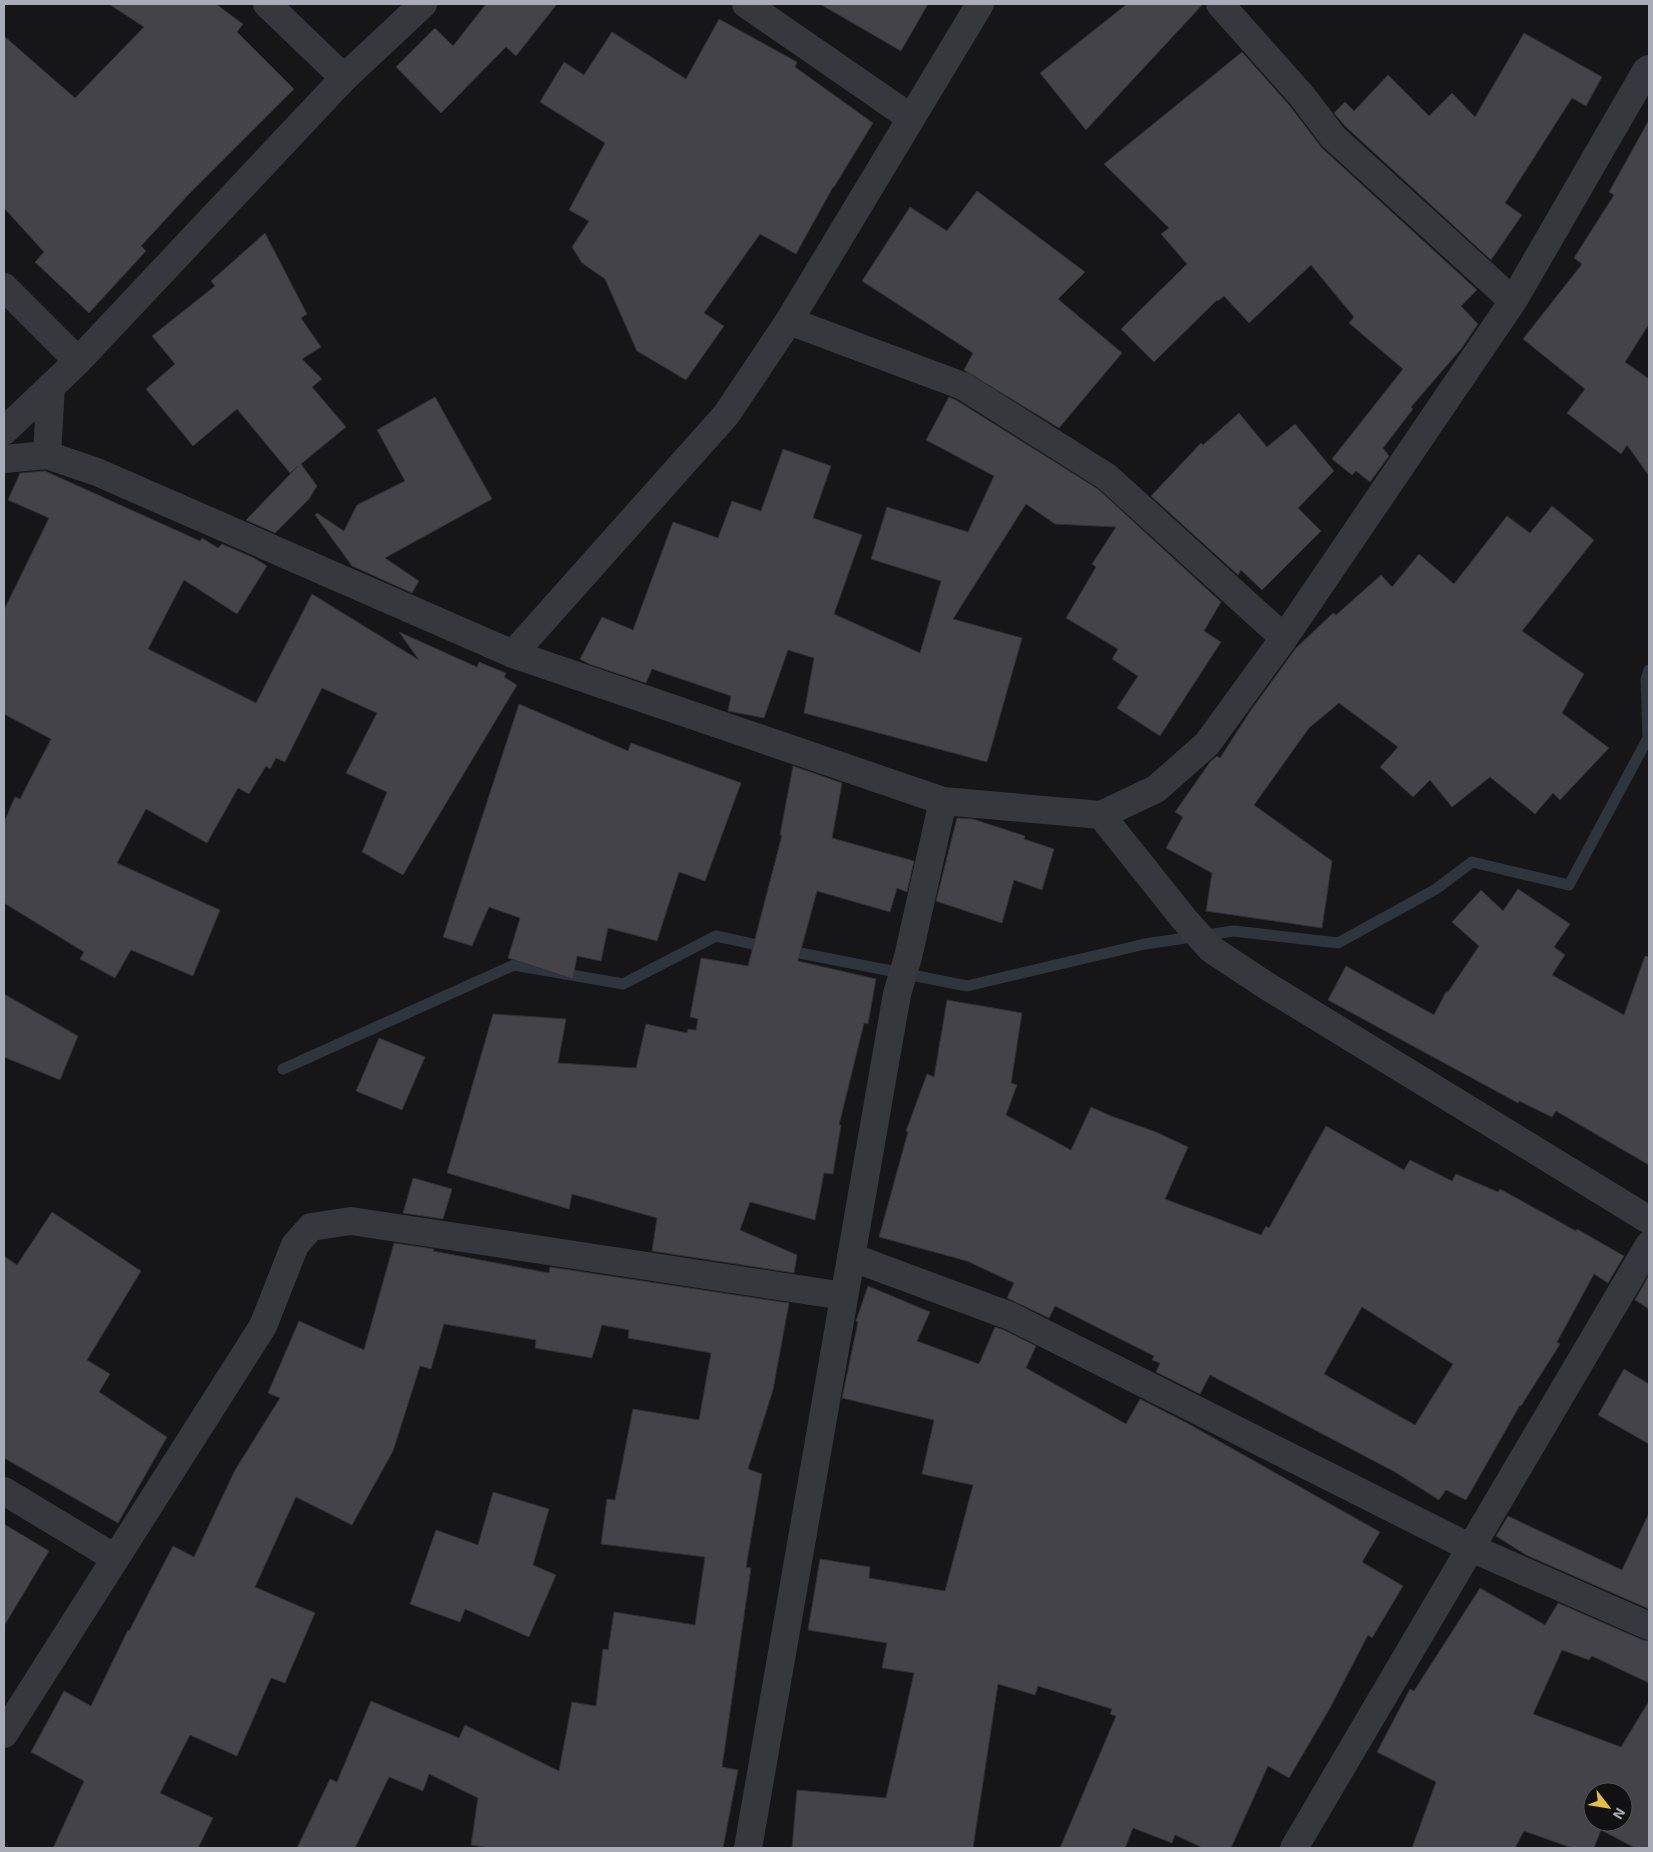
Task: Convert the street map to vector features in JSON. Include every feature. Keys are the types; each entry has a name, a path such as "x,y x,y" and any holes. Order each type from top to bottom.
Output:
{"street":[{"path":"267,4 344,78"},
{"path":"4,432 78,362 344,78 423,4"},
{"path":"746,4 911,118"},
{"path":"513,654 726,415 789,321 980,4"},
{"path":"1220,4 1302,96 1333,137 1513,301"},
{"path":"4,459 47,455 97,472 513,654 943,801 1101,815 1156,790 1207,744 1284,638 1513,301 1649,69"},
{"path":"4,287 78,362"},
{"path":"789,321 963,386 1107,476 1284,638"},
{"path":"47,455 51,386"},
{"path":"748,1848 897,994 908,956 943,801"},
{"path":"1101,815 1184,919 1211,949 1266,986 1649,1220"},
{"path":"4,1734 262,1326 295,1245 311,1227 350,1221 844,1296"},
{"path":"1294,1848 1649,1246"},
{"path":"851,1257 1010,1316 1471,1548 1649,1626"},
{"path":"4,1491 115,1558"}],"building":[{"path":"109,4 216,4 243,24 237,32 294,89 189,194 141,246 146,251 89,313 35,262 44,252 4,208 4,36 75,98 144,27"},
{"path":"486,4 557,4 516,56 506,47 441,113 396,67 435,28 453,46"},
{"path":"820,4 928,4 901,51"},
{"path":"1127,4 1203,4 1086,130 1040,73"},
{"path":"719,19 797,62 795,67 873,123 833,187 796,254 760,234 704,313 724,326 686,380 637,351 605,279 582,263 572,247 589,221 569,210 605,143 540,102 564,62 584,75 612,32 686,79"},
{"path":"1524,33 1602,77 1586,106 1572,98 1505,203 1522,215 1491,260 1345,126 1334,113 1345,102 1354,111 1388,75 1429,116 1452,93 1475,117"},
{"path":"1242,52 1290,106 1322,148 1477,290 1461,306 1478,324 1461,349 1411,407 1413,409 1383,448 1389,456 1370,482 1356,471 1352,475 1332,459 1403,369 1349,323 1354,317 1311,265 1249,323 1224,296 1217,300 1154,362 1121,329 1187,264 1161,234 1169,228 1104,164"},
{"path":"1649,120 1649,324 1625,362 1649,379 1649,476 1627,445 1621,454 1567,413 1585,389 1523,339 1582,264 1574,258 1614,195 1609,192"},
{"path":"977,191 1085,272 1058,299 1122,353 1059,428 964,370 973,353 862,281 910,207 947,231"},
{"path":"265,233 307,314 301,318 321,347 302,359 322,379 312,387 346,427 301,464 317,486 309,499 275,533 246,520 298,466 290,473 237,409 193,446 146,389 175,364 152,336 215,286 211,281"},
{"path":"435,397 492,499 385,558 419,581 412,593 352,566 315,515 317,513 344,531 357,505 405,481 377,430"},
{"path":"949,397 1098,489 1221,602 1204,631 1221,642 1160,736 1117,708 1138,676 1112,659 1118,649 1066,618 1096,567 1092,564 1116,527 1055,524 1026,504 953,619 1022,638 987,762 804,713 814,658 788,650 764,718 728,711 731,696 652,669 646,683 589,664 580,659 602,617 633,630 673,522 718,538 732,501 761,511 783,449 831,466 813,518 862,535 834,614 920,653 941,581 871,559 887,507 968,532 994,476 926,440"},
{"path":"1239,413 1267,447 1295,424 1334,471 1298,508 1321,531 1262,590 1241,570 1238,575 1151,496 1201,443 1203,445"},
{"path":"45,471 200,541 202,538 218,548 222,544 267,566 237,614 184,580 148,649 256,703 312,594 419,660 399,632 477,667 479,662 506,673 504,677 517,685 403,875 362,852 387,792 346,773 377,713 322,688 285,762 276,758 270,769 266,766 249,794 238,788 207,843 146,809 117,863 220,910 193,976 131,950 115,978 80,959 84,952 4,903 4,822 15,797 20,799 51,739 4,714 4,610 49,518 8,500 20,473"},
{"path":"1552,506 1594,540 1522,631 1584,674 1562,713 1609,748 1560,800 1553,793 1535,814 1490,777 1452,807 1430,780 1413,797 1380,767 1398,747 1339,703 1309,728 1254,805 1332,861 1322,928 1206,911 1212,873 1166,848 1183,817 1175,812 1210,762 1217,756 1220,758 1251,710 1296,648 1333,613 1336,615 1381,575 1392,587 1419,554 1454,584 1507,516 1530,533"},
{"path":"519,704 628,751 631,743 741,783 705,881 679,872 657,941 608,928 601,961 577,956 573,979 508,958 520,918 489,907 472,946 443,937"},
{"path":"793,766 842,783 832,838 914,861 907,892 897,888 890,912 817,891 798,961 876,979 868,1024 864,1023 839,1125 841,1125 833,1174 824,1173 815,1220 750,1202 740,1230 797,1255 794,1273 652,1251 657,1218 572,1194 569,1209 447,1173 493,1014 566,1019 558,1063 636,1068 646,1024 687,1033 688,1029 696,1030 698,1019 690,1017 701,958 748,966 782,835 780,835"},
{"path":"957,818 973,819 1025,836 1024,839 1054,849 1042,890 1014,880 1002,923 936,901"},
{"path":"1518,889 1570,924 1554,947 1565,955 1552,975 1624,1015 1645,956 1649,957 1649,1165 1556,1111 1552,1117 1519,1101 1518,1103 1328,1000 1346,966 1434,1015 1446,992 1448,992 1479,946 1452,922 1481,890 1503,911"},
{"path":"4,994 78,1036 60,1080 4,1057"},
{"path":"947,1000 1022,1013 1011,1083 1017,1085 1006,1115 1071,1150 1091,1107 1156,1132 1188,1147 1165,1199 1261,1235 1266,1226 1269,1228 1326,1126 1404,1170 1410,1160 1452,1181 1456,1174 1498,1192 1500,1189 1624,1256 1608,1283 1594,1274 1557,1342 1560,1344 1520,1405 1466,1500 1446,1490 1439,1500 1395,1472 1210,1375 1200,1394 1156,1372 1160,1363 1152,1360 1154,1356 1055,1306 1049,1318 1007,1298 1014,1283 967,1261 879,1237 908,1132 906,1131 927,1074 934,1077","holes":["1362,1307 1453,1364 1415,1425 1324,1374"]},
{"path":"379,1038 425,1057 402,1110 356,1091"},
{"path":"413,1178 452,1189 443,1219 403,1213"},
{"path":"52,1212 141,1271 87,1360 110,1374 99,1392 167,1437 118,1523 4,1458 4,1256 17,1265"},
{"path":"394,1243 434,1249 433,1251 549,1273 550,1267 789,1303 773,1390 748,1469 762,1474 746,1567 751,1568 722,1767 738,1770 723,1848 492,1848 471,1845 478,1798 429,1774 423,1791 389,1777 355,1848 297,1848 330,1779 337,1782 371,1701 459,1738 465,1725 559,1771 572,1702 596,1706 603,1649 608,1650 614,1612 695,1625 705,1557 601,1544 607,1499 615,1500 633,1409 699,1420 711,1353 628,1338 629,1330 602,1325 592,1358 535,1348 536,1340 444,1324 431,1369 420,1366 393,1451 352,1525 296,1497 255,1587 315,1613 285,1683 271,1678 237,1756 190,1735 160,1793 213,1818 198,1848 53,1848 84,1781 31,1752 64,1691 91,1706 128,1630 173,1546 194,1557 235,1470 280,1398 268,1393 299,1321 364,1350"},
{"path":"1649,1275 1649,1309 1635,1300"},
{"path":"868,1286 930,1312 917,1341 979,1364 995,1327 1004,1330 1036,1346 1026,1368 1126,1424 1140,1399 1187,1423 1380,1532 1362,1562 1403,1586 1372,1638 1368,1635 1330,1708 1289,1778 1268,1766 1231,1848 1203,1848 1175,1835 1172,1843 1133,1828 1125,1848 1060,1848 1116,1716 1110,1714 1112,1709 1038,1686 1035,1695 998,1684 973,1848 792,1848 797,1790 886,1798 914,1673 882,1668 887,1643 808,1630 820,1559 870,1567 869,1578 945,1591 973,1485 922,1474 934,1420 842,1398 858,1322 856,1321"},
{"path":"1624,1369 1649,1384 1649,1444 1598,1415"},
{"path":"493,1492 549,1509 533,1565 556,1575 529,1637 465,1609 460,1622 410,1604 436,1530 478,1545"},
{"path":"1649,1513 1649,1609 1526,1555 1496,1536 1508,1516 1622,1570"},
{"path":"4,1524 49,1551 4,1626"},
{"path":"1480,1588 1545,1625 1558,1603 1649,1641 1649,1683 1592,1656 1589,1660 1562,1650 1533,1714 1621,1747 1649,1701 1649,1848 1635,1848 1605,1832 1633,1832 1633,1782 1583,1782 1583,1832 1600,1832 1594,1848 1572,1848 1524,1831 1515,1848 1412,1848 1436,1782 1377,1752 1410,1689 1414,1691"}],"waterway":[{"path":"785,950 967,986 1145,944 1234,931 1338,943 1436,889 1472,862 1569,885 1648,738 1646,679 1649,670"},
{"path":"283,1069 514,965 623,984 716,936 767,947"}]}
